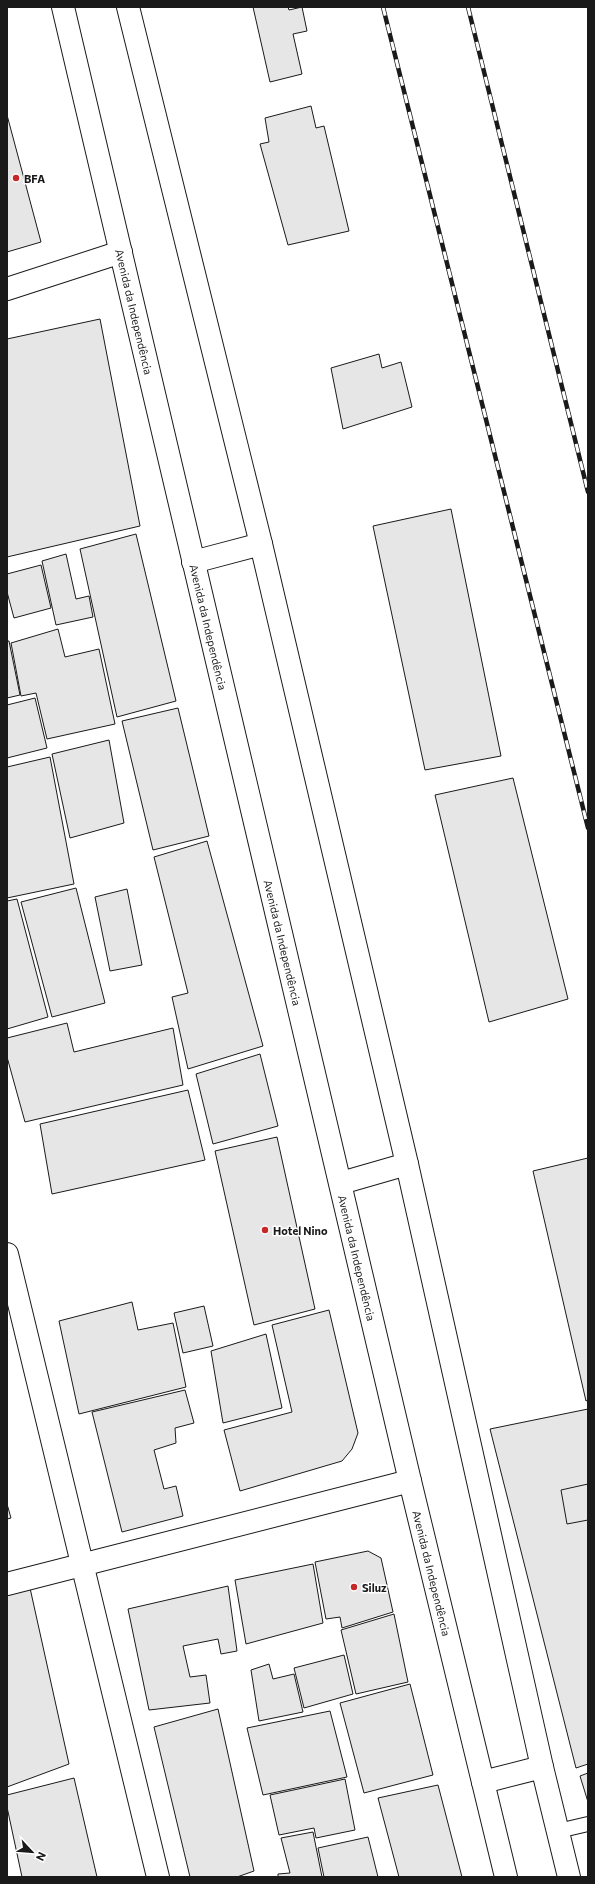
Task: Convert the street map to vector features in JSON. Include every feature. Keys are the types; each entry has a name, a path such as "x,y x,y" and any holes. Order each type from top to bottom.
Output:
{"main road":[{"name":"Avenida da Independência","path":"63,7 410,1481 506,1877"},
{"path":"128,7 261,544 407,1164 542,1767 569,1877"},
{"path":"7,289 121,252"},
{"path":"193,562 261,544"},
{"path":"341,1183 407,1164"},
{"path":"7,1254 158,1877"},
{"path":"7,1584 410,1481"},
{"path":"483,1782 542,1767"}],"lane":[{"path":"558,1830 588,1824"}],"building":[{"path":"253,7 288,7 289,10 302,7 307,31 293,34 302,74 270,82"},
{"path":"311,106 316,128 324,126 349,231 288,245 260,144 269,142 265,118"},
{"name":"BFA","path":"7,115 41,242 7,252"},
{"path":"100,319 140,526 7,557 7,339"},
{"path":"379,354 382,368 401,362 412,407 343,429 331,368"},
{"path":"451,509 501,756 425,770 373,526"},
{"path":"136,534 176,701 117,717 80,549"},
{"path":"66,554 76,599 89,596 93,617 56,625 42,561"},
{"path":"41,565 51,608 14,618 7,592 7,574"},
{"path":"58,629 65,657 99,649 115,724 47,739 36,693 21,696 11,643"},
{"path":"7,641 9,641 20,695 7,698"},
{"path":"35,698 47,748 7,758 7,705"},
{"path":"178,708 209,836 153,850 122,721"},
{"path":"109,740 124,823 70,838 52,754"},
{"path":"50,757 74,884 7,898 7,767"},
{"path":"513,778 568,999 489,1022 435,795"},
{"path":"207,841 263,1046 188,1069 172,997 188,993 154,857"},
{"path":"76,888 105,1003 52,1017 21,902"},
{"path":"127,889 142,965 110,971 95,897"},
{"path":"17,899 48,1017 7,1029 7,901"},
{"path":"67,1023 74,1052 173,1028 183,1085 25,1122 7,1057 7,1038"},
{"path":"260,1054 278,1126 213,1144 196,1074"},
{"path":"188,1090 205,1160 52,1194 40,1124"},
{"name":"Hotel Nino","path":"277,1137 315,1309 254,1325 215,1151"},
{"path":"588,1158 588,1400 586,1401 533,1171"},
{"path":"132,1302 138,1330 173,1323 186,1387 79,1414 59,1321"},
{"path":"204,1306 213,1346 183,1353 174,1313"},
{"path":"329,1310 358,1433 352,1449 342,1461 240,1491 224,1430 292,1412 272,1325"},
{"path":"266,1334 282,1408 223,1423 211,1351"},
{"path":"185,1390 194,1423 175,1428 176,1443 154,1450 164,1489 176,1486 183,1516 122,1532 92,1412"},
{"path":"588,1409 588,1764 576,1768 490,1429"},
{"path":"588,1484 588,1520 567,1524 561,1490"},
{"path":"7,1504 11,1518 7,1519"},
{"name":"Siluz","path":"368,1551 381,1558 393,1612 342,1628 340,1617 326,1619 315,1562"},
{"path":"313,1564 323,1623 246,1644 235,1580"},
{"path":"228,1586 237,1651 221,1654 218,1639 183,1646 190,1677 206,1675 210,1703 149,1710 128,1609"},
{"path":"30,1588 69,1764 7,1787 7,1595"},
{"path":"394,1614 408,1682 356,1694 341,1630"},
{"path":"344,1655 353,1694 304,1708 294,1668"},
{"path":"269,1664 273,1679 294,1674 303,1712 259,1721 251,1670"},
{"path":"410,1684 433,1775 364,1793 340,1703"},
{"path":"218,1709 254,1871 237,1877 190,1877 154,1727"},
{"path":"330,1711 347,1777 263,1795 247,1728"},
{"path":"588,1773 588,1802 580,1776"},
{"path":"74,1778 97,1877 22,1877 7,1807 7,1795"},
{"path":"345,1779 355,1830 316,1838 314,1828 279,1835 270,1795"},
{"path":"438,1785 462,1877 399,1877 378,1798"},
{"path":"313,1832 322,1877 278,1877 278,1874 290,1873 281,1838"},
{"path":"368,1837 378,1877 324,1877 318,1848"}],"railway":[{"path":"383,7 588,828"},
{"path":"468,7 588,492"}],"place":[{"name":"BFA","path":"16,178"},
{"name":"Hotel Nino","path":"265,1230"},
{"name":"Siluz","path":"354,1587"}]}
